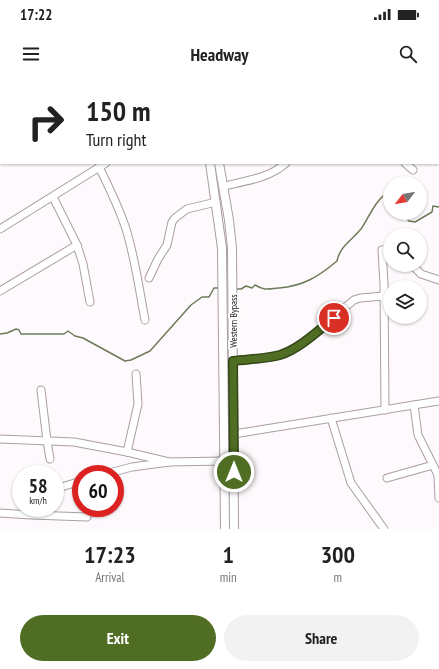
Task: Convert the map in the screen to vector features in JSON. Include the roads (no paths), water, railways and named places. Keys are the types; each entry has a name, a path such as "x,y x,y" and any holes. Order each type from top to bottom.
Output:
{"main road":[{"name":"Western Bypass","path":"210,164 222,248 225,529"},
{"name":"Western Bypass","path":"219,164 224,186 232,248 234,529"}],"street":[{"path":"0,229 104,164"},
{"path":"224,186 258,178 278,171 285,164"},
{"path":"406,164 413,170"},
{"path":"100,167 117,203 126,227 145,320"},
{"path":"53,197 77,245 83,264 90,302"},
{"path":"149,278 167,245 172,222 175,218 187,209 216,202"},
{"path":"0,292 77,245"},
{"path":"383,250 383,280"},
{"path":"419,272 439,280"},
{"path":"233,361 270,358 282,354 291,350 312,335 354,300 383,296"},
{"path":"384,324 385,410"},
{"path":"127,452 138,404 136,374"},
{"path":"41,390 46,441 50,459"},
{"path":"234,434 439,401"},
{"path":"414,405 418,435 439,476 439,498"},
{"path":"331,418 351,483 384,529"},
{"path":"0,439 74,442 169,462"},
{"path":"124,469 169,462 224,461"},
{"path":"387,478 433,465"},
{"path":"0,513 12,512"}],"waterway":[{"path":"235,289 241,289 246,286 252,288 255,285 267,289 288,287 303,283 317,276 337,261 341,251 361,229 377,203 383,196"},
{"path":"427,215 432,212 433,206 439,207"},
{"path":"408,220 415,222 418,220"},
{"path":"0,334 16,329 19,330 21,334 64,334 68,331 125,361 131,360 150,351 191,305 202,297 209,297 214,288 219,288"}]}
